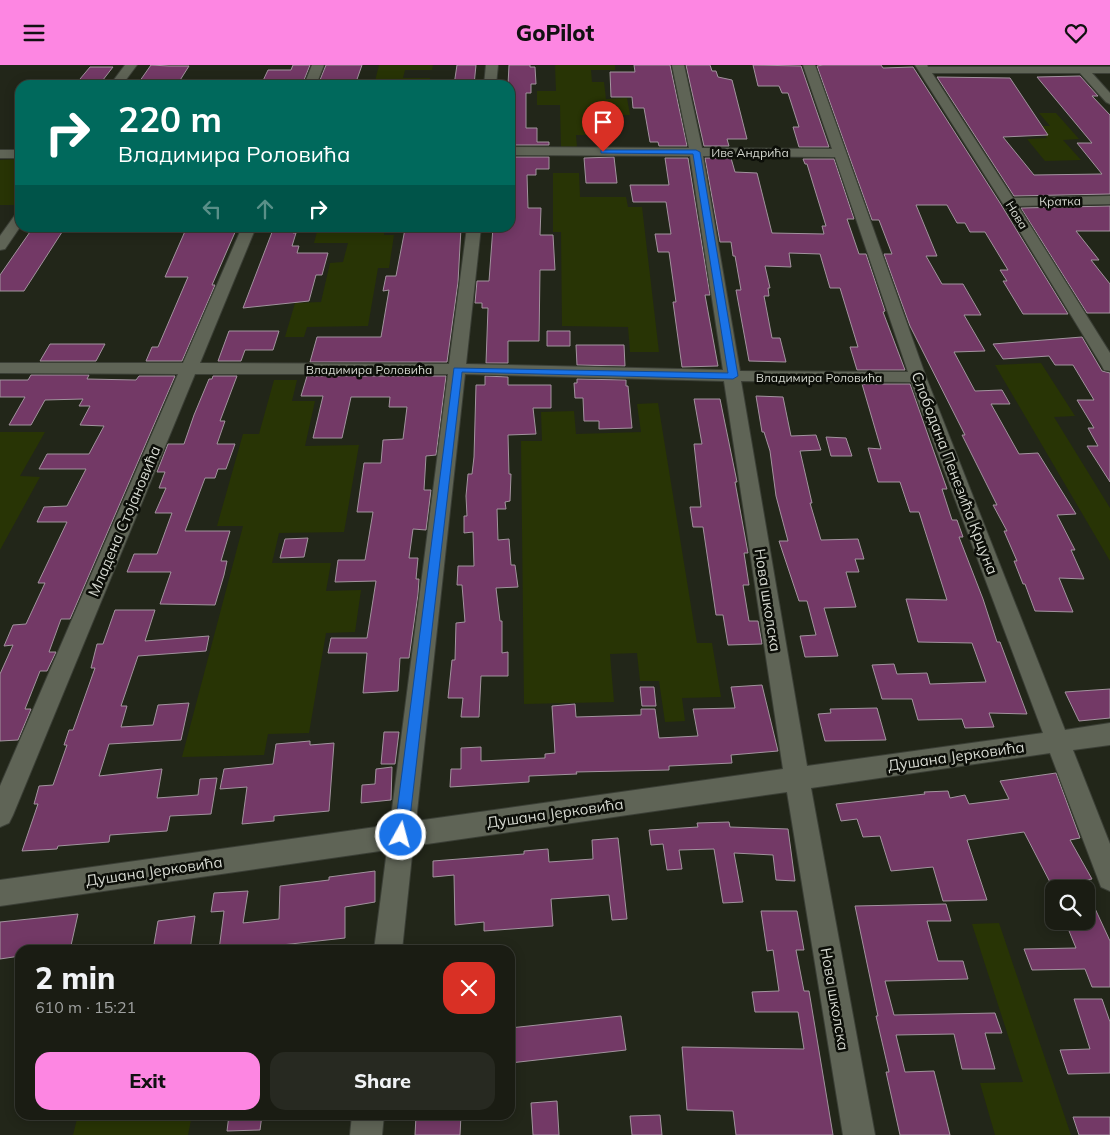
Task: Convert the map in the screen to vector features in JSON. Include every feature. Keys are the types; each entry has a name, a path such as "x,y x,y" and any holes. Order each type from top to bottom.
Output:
{"street":[{"path":"120,80 131,65"},
{"path":"312,80 318,65"},
{"path":"490,80 492,65"},
{"name":"Нова школска","path":"678,65 696,152 797,779 859,1135"},
{"name":"Слободана Пенезића Крцуна","path":"809,65 918,377 1110,878"},
{"path":"923,67 1110,70"},
{"name":"Нова","path":"923,67 1110,366"},
{"path":"1083,70 1110,100"},
{"name":"Иве Андрића","path":"515,151 840,153"},
{"path":"0,154 15,154"},
{"name":"Кратка","path":"1009,202 1110,201"},
{"path":"0,246 15,225"},
{"name":"Младена Стојановића","path":"0,815 247,232"},
{"path":"389,945 473,232"},
{"name":"Владимира Роловића","path":"0,368 458,369 733,376 918,377"},
{"name":"Душана Јерковића","path":"0,893 1110,734"},
{"path":"366,1135 368,1120"}],"green space":[{"path":"379,65 433,65 432,70 405,70 403,78 430,78 430,80 375,80"},
{"path":"555,65 615,65 615,70 591,70 592,82 604,82 606,99 627,98 630,115 595,116 597,135 576,135 577,147 561,147 560,105 537,105 537,91 556,91"},
{"path":"1039,113 1056,113 1079,139 1063,140 1081,160 1045,161 1027,139 1047,138 1037,126 1050,126"},
{"path":"15,159 15,205 0,205 0,160"},
{"path":"553,173 579,173 580,197 626,197 628,207 642,207 659,352 630,352 628,327 562,326 561,232 553,232"},
{"path":"317,232 384,232 384,235 394,235 389,268 378,268 368,326 307,327 304,337 285,337 295,303 321,302 330,263 343,262 348,243 314,243"},
{"path":"1041,363 1075,416 1054,417 1110,508 1110,561 995,365"},
{"path":"274,380 297,380 292,401 315,401 305,446 359,445 344,532 279,533 272,563 331,563 326,591 361,590 355,632 326,633 309,733 268,734 264,755 182,757 243,526 217,526 243,434 259,434"},
{"path":"658,403 697,643 712,643 721,697 682,698 685,721 665,722 659,681 640,681 637,653 610,654 614,702 524,704 521,441 542,441 541,412 574,411 576,434 641,432 637,404"},
{"path":"0,432 45,432 20,476 40,477 0,550"},
{"path":"999,923 1071,1135 995,1135 980,1083 1023,1082 972,924"},
{"path":"77,1120 191,1120 188,1135 73,1135"}],"building":[{"path":"151,65 189,66 180,80 140,80"},
{"path":"293,65 310,65 304,80 263,80 268,70 291,70"},
{"path":"326,65 362,65 357,80 320,80"},
{"path":"457,65 476,65 474,80 455,80"},
{"path":"509,65 530,65 530,67 535,67 536,84 531,84 531,93 526,93 526,128 537,128 537,142 549,142 549,145 515,145 515,80 508,80"},
{"path":"634,65 670,65 687,146 659,146 658,142 650,142 644,108 633,108 632,97 611,97 610,72 635,72"},
{"path":"686,65 710,65 712,71 716,71 718,77 732,80 747,139 727,139 729,146 704,146"},
{"path":"753,65 801,66 829,147 799,147 793,127 799,127 788,93 782,93 779,86 758,86"},
{"path":"881,65 883,68 913,67 1068,314 1023,314 1003,281 1007,281 1000,270 1008,270 985,232 970,232 965,223 957,223 947,205 916,205 937,256 926,256 942,284 963,284 981,315 964,315 985,351 954,352 975,391 1002,390 1010,404 991,404 1019,454 1038,453 1076,514 1057,515 1075,550 1071,550 1084,579 1059,578 1073,612 1035,611 1014,561 1017,561 1004,531 1007,531 993,505 997,505 962,435 965,435 910,326 884,254 892,254 879,220 872,220 817,66"},
{"path":"90,67 113,67 103,80 79,80"},
{"path":"1080,76 1098,96 1092,96 1110,115 1110,194 1014,196 937,77 1010,78 1048,135 1003,137 1034,175 1102,174 1077,143 1092,143 1037,77"},
{"path":"515,157 549,157 549,169 536,169 536,175 527,175 528,208 541,208 540,235 553,235 555,270 540,270 539,341 508,341 508,363 486,363 488,308 482,308 482,303 475,303 477,281 489,281 493,232 515,232"},
{"path":"614,157 617,183 586,183 584,158"},
{"path":"665,158 688,158 710,295 705,295 718,366 682,367 673,302 676,302 669,252 658,252 655,234 671,234 666,202 633,202 630,185 669,185"},
{"path":"705,158 731,158 735,172 757,173 772,233 824,234 822,226 826,226 807,164 805,164 803,159 834,159 854,219 847,219 859,254 866,254 885,311 883,312 905,370 857,370 850,347 858,347 840,288 830,288 820,254 789,253 791,267 765,266 770,288 768,288 769,296 764,296 772,338 780,338 786,362 749,361 736,290 741,290 735,256 733,256 731,242 720,242"},
{"path":"1110,206 1110,231 1076,231 1099,260 1091,260 1110,284 1110,313 1087,313 1021,208"},
{"path":"30,232 62,232 24,291 0,291 0,275"},
{"path":"185,232 235,232 212,285 215,285 182,361 146,361 152,347 158,347 188,277 165,277"},
{"path":"272,232 296,233 292,246 299,246 297,253 328,253 322,275 316,275 309,301 243,308"},
{"path":"404,232 461,232 458,282 447,362 310,362 317,337 381,337 389,290 383,291 386,276 396,276"},
{"path":"229,331 279,331 273,350 245,350 241,361 218,361"},
{"path":"547,331 570,331 570,346 547,346"},
{"path":"1082,337 1102,371 1110,373 1110,482 1087,446 1098,446 1088,428 1094,428 1077,400 1094,400 1073,365 1055,365 1049,356 1003,359 993,344"},
{"path":"50,344 105,344 96,361 40,361"},
{"path":"576,345 624,345 625,366 577,365"},
{"path":"31,375 89,375 87,379 136,380 139,376 175,376 70,619 61,619 49,652 56,652 47,671 40,671 25,709 31,709 18,740 0,741 0,674 13,645 4,646 13,625 26,624 45,583 38,583 67,522 37,522 44,507 67,506 86,469 39,469 47,454 89,454 104,426 80,425 90,406 79,406 83,399 45,400 31,425 9,425 25,397 0,397 0,380 28,380"},
{"path":"213,376 237,376 220,421 225,421 217,444 235,444 226,469 218,469 215,478 205,478 185,531 230,531 221,561 227,561 224,575 215,605 160,604 171,572 127,572 134,554 157,554 172,513 155,513 166,488 159,488 165,472 157,472 168,444 184,444 209,379 212,379"},
{"path":"307,376 446,376 436,455 426,456 424,490 431,490 426,530 413,529 409,558 418,558 416,579 419,579 418,594 409,658 400,658 398,691 363,693 367,653 328,653 331,638 367,638 376,581 335,582 338,560 365,560 373,512 357,512 364,463 381,463 383,440 403,439 407,407 389,407 390,397 351,397 342,438 313,438 323,396 301,396"},
{"path":"485,376 508,377 508,385 551,385 551,408 533,408 536,434 508,435 509,474 511,474 510,501 505,502 506,509 497,509 498,540 509,539 511,565 515,565 518,587 496,588 500,621 502,621 502,653 508,652 508,676 481,676 479,717 461,717 463,698 448,698 452,660 455,660 456,623 465,622 462,585 457,585 458,566 474,566 473,532 464,533 464,516 467,516 468,474 472,474 474,457 476,385 485,385"},
{"path":"577,379 626,380 632,428 599,429 599,421 584,421 583,398 575,398 574,383 577,383"},
{"path":"862,384 910,384 947,489 942,489 952,520 957,520 963,537 959,537 997,642 1000,642 1027,714 989,713 994,727 965,728 962,719 918,720 912,699 882,699 872,665 894,664 897,674 927,673 930,684 986,682 972,643 918,642 906,599 947,600 919,512 910,512 900,482 878,482 868,448 881,449"},
{"path":"756,396 783,397 791,436 816,435 821,450 800,451 812,503 810,503 821,540 858,539 864,559 855,559 859,572 846,572 856,607 824,608 838,656 805,657 800,636 816,635 807,601 799,601 779,541 788,541 776,496 770,451 764,432 762,432"},
{"path":"694,399 720,399 737,482 735,482 748,553 744,553 749,585 743,585 749,621 758,621 762,644 728,645 723,615 716,615 703,527 693,527 690,507 701,507 694,444 702,444"},
{"path":"826,437 846,438 852,456 831,456"},
{"path":"308,538 304,557 280,558 285,539"},
{"path":"115,610 155,610 145,641 209,636 206,651 138,656 121,706 127,706 121,727 153,725 158,705 189,703 181,740 109,744 99,776 162,769 157,798 198,795 200,779 217,778 211,814 170,816 167,831 110,835 109,842 58,846 57,849 22,851 38,804 34,804 39,786 53,785 67,745 64,745 69,730 73,730 95,668 91,668 97,644 103,644"},
{"path":"762,685 778,751 731,755 732,763 669,766 669,770 576,772 577,774 529,776 529,782 450,787 451,769 461,769 461,748 481,747 481,761 545,758 545,754 555,753 552,706 575,704 576,717 641,715 641,709 655,709 659,738 698,736 693,709 735,708 731,687"},
{"path":"640,687 654,687 656,706 642,706"},
{"path":"1110,689 1110,718 1079,721 1065,692"},
{"path":"877,708 886,740 825,741 818,714 831,713 830,709"},
{"path":"384,732 399,732 395,764 381,764"},
{"path":"310,741 310,745 334,743 329,811 274,816 274,821 242,824 247,787 220,789 224,769 273,764 276,744"},
{"path":"392,767 391,800 361,803 362,785 375,784 376,769"},
{"path":"1056,773 1080,838 1070,840 1092,879 1049,880 1024,832 967,840 987,900 943,901 933,867 891,871 880,836 863,837 857,819 841,821 836,804 925,794 924,792 948,791 950,798 965,795 969,804 1009,799 1000,781"},
{"path":"729,822 730,827 788,829 795,881 776,880 773,855 734,853 743,902 723,903 714,849 679,850 682,869 667,870 663,844 651,845 649,830 698,827 697,823"},
{"path":"618,838 627,919 612,920 609,895 551,899 553,926 484,931 484,922 455,925 454,875 433,877 433,861 524,854 524,851 548,849 549,862 593,859 592,840"},
{"path":"375,871 375,902 345,907 345,938 281,945 220,945 224,911 211,912 214,893 248,891 243,923 279,919 280,886 329,880 329,877"},
{"path":"946,904 951,921 927,921 938,961 963,961 968,979 885,981 894,1015 995,1013 1002,1033 985,1033 995,1069 962,1069 954,1034 896,1035 905,1072 934,1071 950,1135 900,1135 886,1072 889,1072 855,906"},
{"path":"1095,908 1110,941 1110,987 1092,987 1085,969 1032,970 1024,949 1076,948 1069,930 1095,930"},
{"path":"761,911 797,911 804,950 796,950 804,991 809,991 833,1135 736,1135 733,1111 687,1110 682,1047 804,1049 798,1012 755,1012 752,992 779,991 773,950 767,951"},
{"path":"78,914 71,945 15,945 15,957 0,959 0,922"},
{"path":"195,916 191,945 154,945 158,921"},
{"path":"1074,999 1102,999 1110,1022 1110,1073 1068,1074 1060,1050 1090,1049"},
{"path":"621,1016 626,1050 515,1062 515,1027"},
{"path":"557,1101 559,1135 533,1135 531,1103"},
{"path":"660,1115 662,1135 632,1135 630,1116"},
{"path":"1073,1117 1110,1117 1110,1135 1079,1135"},
{"path":"228,1120 261,1120 260,1130 227,1131"},
{"path":"416,1120 461,1120 460,1135 415,1135"}],"route":[{"path":"401,835 458,369 733,376 696,152 603,152"}]}
